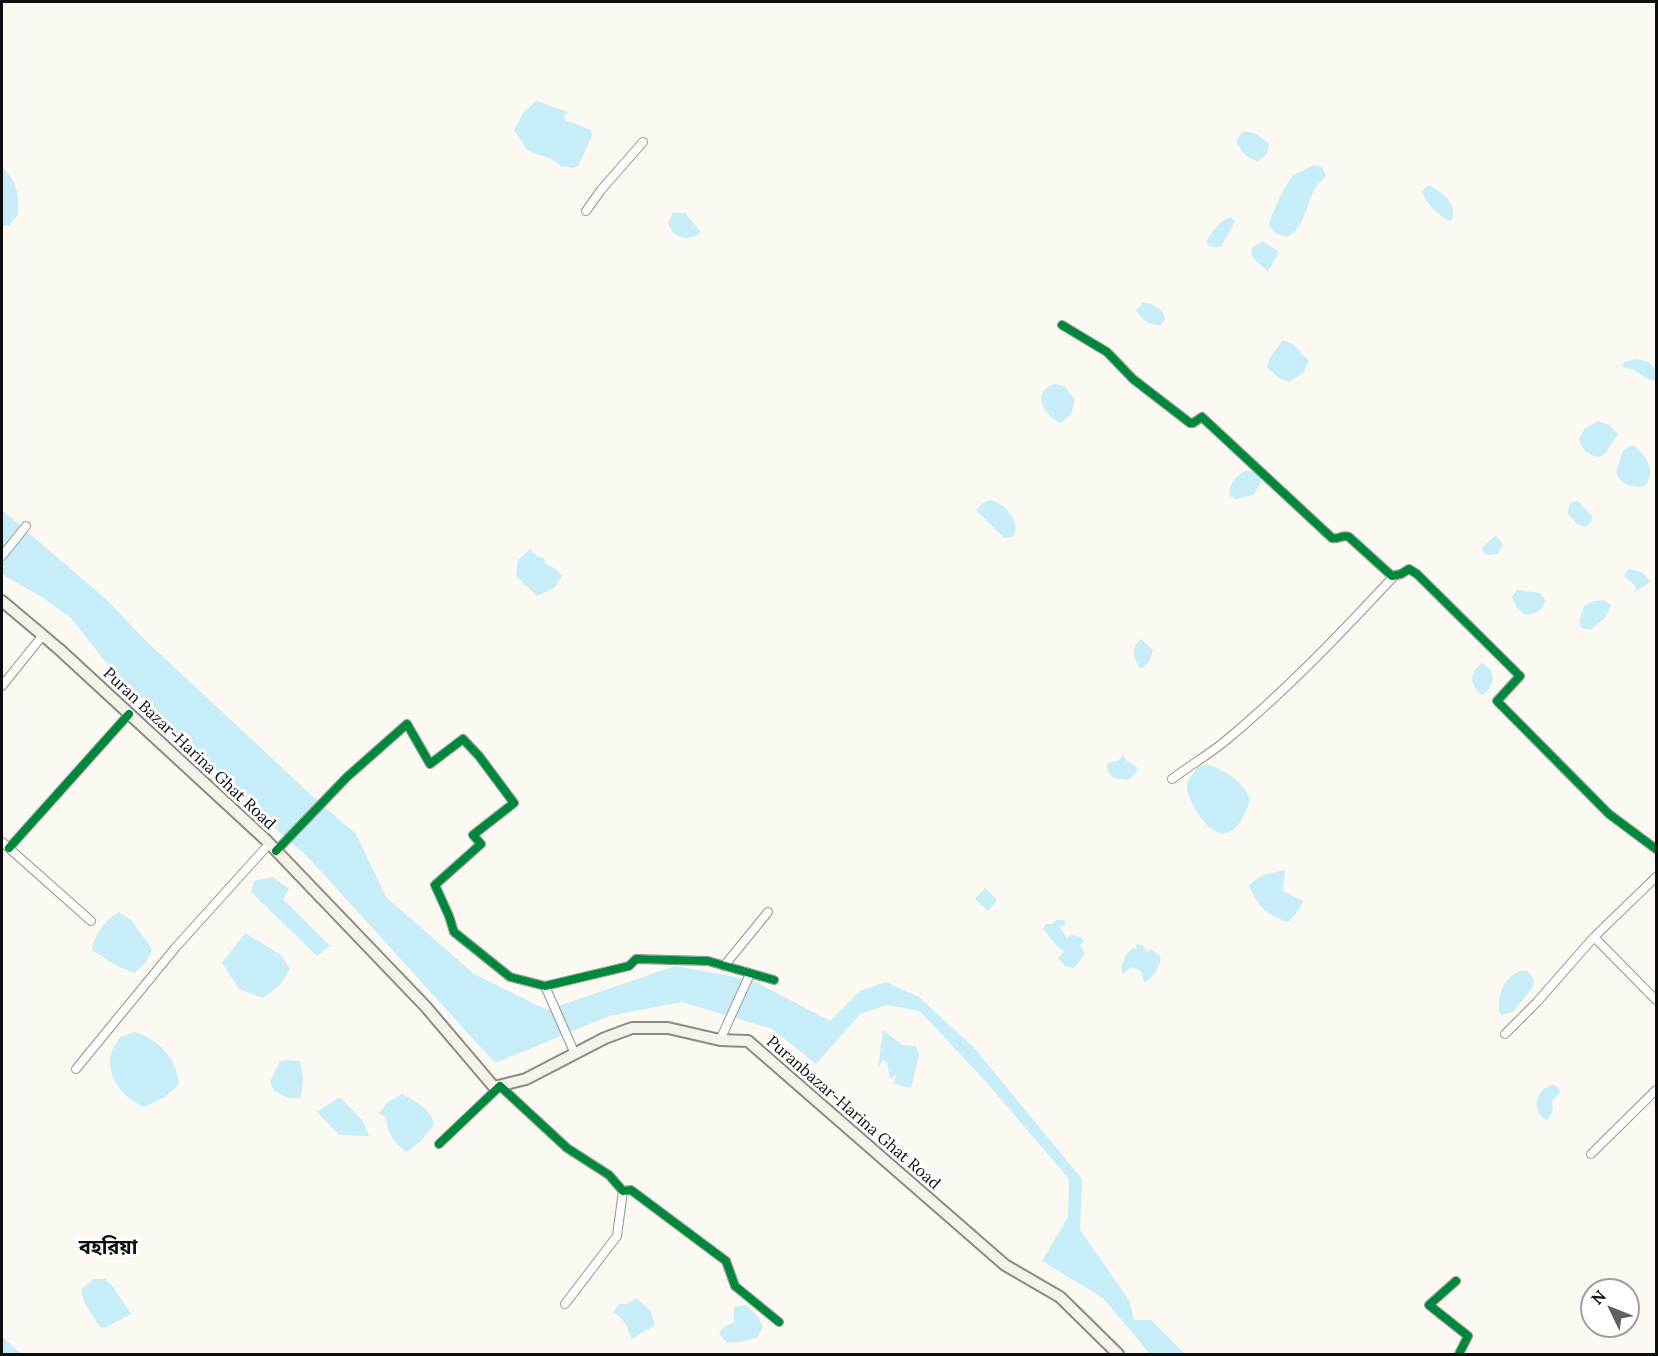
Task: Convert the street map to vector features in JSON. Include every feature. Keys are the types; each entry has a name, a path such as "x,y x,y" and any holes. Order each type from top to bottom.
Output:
{"main road":[{"name":"Puran Bazar-Harina Ghat Road","path":"2,601 43,635 272,847 426,1007 497,1087"},
{"name":"Puranbazar-Harina Ghat Road","path":"497,1087 526,1079 605,1038 633,1028 668,1028 720,1040 748,1041 1005,1265 1060,1297 1118,1354"}],"street":[{"path":"586,211 601,190 643,142"},
{"path":"1062,325 1107,352 1133,379 1190,423 1202,417 1332,538 1346,536 1392,576 1395,575"},
{"path":"2,556 26,526"},
{"path":"1172,779 1226,740 1327,647 1395,575 1409,569 1417,574 1520,676 1497,701 1609,814 1656,849"},
{"path":"2,686 43,635"},
{"path":"9,848 129,714"},
{"path":"76,1069 176,947 272,847 406,724 430,764 463,739 479,756 514,803 473,835 481,844 435,885 454,932 510,977 545,986 628,966 636,958 708,961 774,980"},
{"path":"2,842 91,921"},
{"path":"1505,1034 1537,1002 1594,936 1656,877"},
{"path":"724,966 768,912"},
{"path":"1594,936 1656,1000"},
{"path":"720,1040 750,974"},
{"path":"545,986 575,1054"},
{"path":"439,1144 497,1087 567,1148 609,1174 623,1191 617,1236 565,1304"},
{"path":"1591,1154 1656,1090"},
{"path":"623,1191 631,1190 726,1261 735,1286 779,1322"},
{"path":"1456,1281 1429,1305 1468,1336 1459,1354"}],"water":[{"path":"536,101 568,112 564,115 565,120 591,130 592,136 578,166 573,168 561,166 552,159 528,151 514,130 523,113"},
{"path":"1244,131 1257,134 1269,144 1267,152 1260,160 1250,158 1239,148 1236,140"},
{"path":"1314,165 1322,167 1326,175 1314,190 1301,222 1287,237 1275,233 1269,225 1286,186 1293,176"},
{"path":"2,167 11,178 18,195 18,215 9,225 2,226"},
{"path":"1428,185 1448,199 1453,209 1451,221 1438,214 1426,200 1422,192"},
{"path":"673,212 685,213 701,232 687,238 677,235 668,223"},
{"path":"1231,217 1235,221 1221,247 1210,246 1207,243 1213,231 1220,223"},
{"path":"1262,241 1278,251 1268,271 1251,254 1252,248"},
{"path":"1143,303 1151,304 1160,310 1165,319 1161,325 1147,322 1141,317 1136,310"},
{"path":"1283,340 1293,344 1309,361 1303,373 1289,382 1279,378 1267,367 1269,359"},
{"path":"1636,359 1652,365 1656,380 1648,379 1622,366 1624,362"},
{"path":"1056,384 1065,387 1075,400 1071,414 1061,423 1049,415 1041,397 1048,387"},
{"path":"1598,421 1609,425 1618,434 1605,454 1599,457 1586,451 1579,439 1585,428"},
{"path":"1632,445 1646,458 1650,470 1648,482 1644,487 1624,483 1616,472 1623,451"},
{"path":"1244,471 1258,474 1261,477 1260,484 1253,495 1236,499 1230,496 1231,485"},
{"path":"989,500 1006,509 1014,519 1016,525 1013,537 1004,538 976,510"},
{"path":"1578,501 1592,516 1591,522 1586,527 1577,524 1568,514 1569,504"},
{"path":"2,510 108,601 144,639 356,834 386,897 474,974 547,1010 675,966 752,980 830,1021 860,991 886,982 919,997 975,1049 1082,1179 1080,1230 1129,1300 1134,1320 1151,1320 1185,1354 1150,1354 1103,1298 1042,1261 1068,1217 1069,1179 987,1083 920,1011 887,1005 860,1014 816,1064 772,1029 682,1002 609,1016 495,1063 306,855 254,810 104,660 71,618 42,597 2,574"},
{"path":"1496,536 1503,544 1498,554 1489,555 1483,552 1482,548"},
{"path":"530,549 538,557 544,558 546,564 556,569 562,576 554,588 537,596 516,576 518,560"},
{"path":"1631,569 1641,572 1651,581 1634,593 1636,587 1624,576"},
{"path":"1517,590 1540,593 1546,601 1537,612 1523,614 1512,597"},
{"path":"1604,600 1611,605 1605,618 1590,630 1582,628 1579,622 1584,606 1593,601"},
{"path":"1141,639 1153,650 1149,662 1141,669 1136,662 1134,650"},
{"path":"1482,663 1491,671 1493,679 1490,687 1482,695 1472,679"},
{"path":"1123,755 1127,761 1137,767 1137,772 1128,780 1113,777 1107,768 1107,763 1118,761"},
{"path":"1209,765 1226,773 1243,786 1249,797 1249,804 1244,815 1230,832 1216,832 1209,827 1189,797 1187,787 1189,779 1199,766"},
{"path":"1285,870 1283,891 1303,901 1299,910 1288,922 1263,909 1255,899 1249,885 1262,875"},
{"path":"273,877 289,889 283,899 330,946 317,956 251,892 254,881"},
{"path":"985,888 997,900 988,911 975,899"},
{"path":"119,912 131,920 152,949 145,963 134,973 117,966 92,950 101,928"},
{"path":"1057,920 1065,920 1065,925 1060,927 1067,938 1071,935 1081,937 1084,941 1080,945 1085,954 1074,968 1065,966 1058,958 1064,951 1043,929 1046,924 1052,924"},
{"path":"245,933 281,955 290,969 281,984 263,998 239,989 222,963"},
{"path":"1136,944 1142,945 1147,952 1151,949 1161,957 1155,972 1144,983 1141,971 1131,967 1123,974 1121,968 1126,955 1133,947 1137,950"},
{"path":"1519,971 1527,971 1534,979 1533,987 1513,1012 1502,1015 1499,1012 1500,993 1505,983"},
{"path":"883,1030 902,1045 916,1046 919,1055 911,1088 894,1084 896,1075 890,1079 887,1063 883,1060 878,1068"},
{"path":"135,1032 152,1040 165,1051 174,1066 179,1084 165,1097 144,1107 123,1093 111,1072 113,1047 120,1037"},
{"path":"280,1061 300,1061 303,1078 301,1098 288,1098 274,1091 270,1082"},
{"path":"1554,1085 1560,1092 1552,1102 1552,1112 1547,1120 1538,1111 1537,1100 1543,1090"},
{"path":"402,1094 426,1110 433,1119 434,1125 420,1142 406,1152 392,1137 386,1118 379,1113 387,1103"},
{"path":"340,1097 363,1121 369,1136 339,1135 317,1112"},
{"path":"93,1279 105,1279 114,1288 131,1314 105,1328 100,1327 84,1302 81,1290"},
{"path":"636,1298 650,1310 655,1325 632,1339 623,1320 613,1313 619,1304 627,1304"},
{"path":"746,1305 757,1315 763,1327 758,1337 727,1343 719,1333 724,1327 734,1322 734,1307"},
{"path":"2,1336 19,1352 22,1354 2,1354"}],"cycle path":[{"path":"1062,325 1107,352 1133,379 1190,423 1202,417 1332,538 1349,537 1392,576 1409,569 1417,574 1520,676 1497,701 1609,814 1656,849"},
{"path":"9,848 129,714"},
{"path":"276,851 347,777 407,724 430,764 463,739 479,756 514,803 473,835 481,844 435,885 454,932 510,977 545,986 629,966 636,959 708,961 774,980"},
{"path":"439,1144 500,1086 567,1148 609,1175 623,1191 631,1190 726,1261 735,1286 779,1322"},
{"path":"1456,1281 1429,1305 1468,1336 1459,1354"}],"district":[{"name":"বহরিয়া","path":"108,1248"}]}
